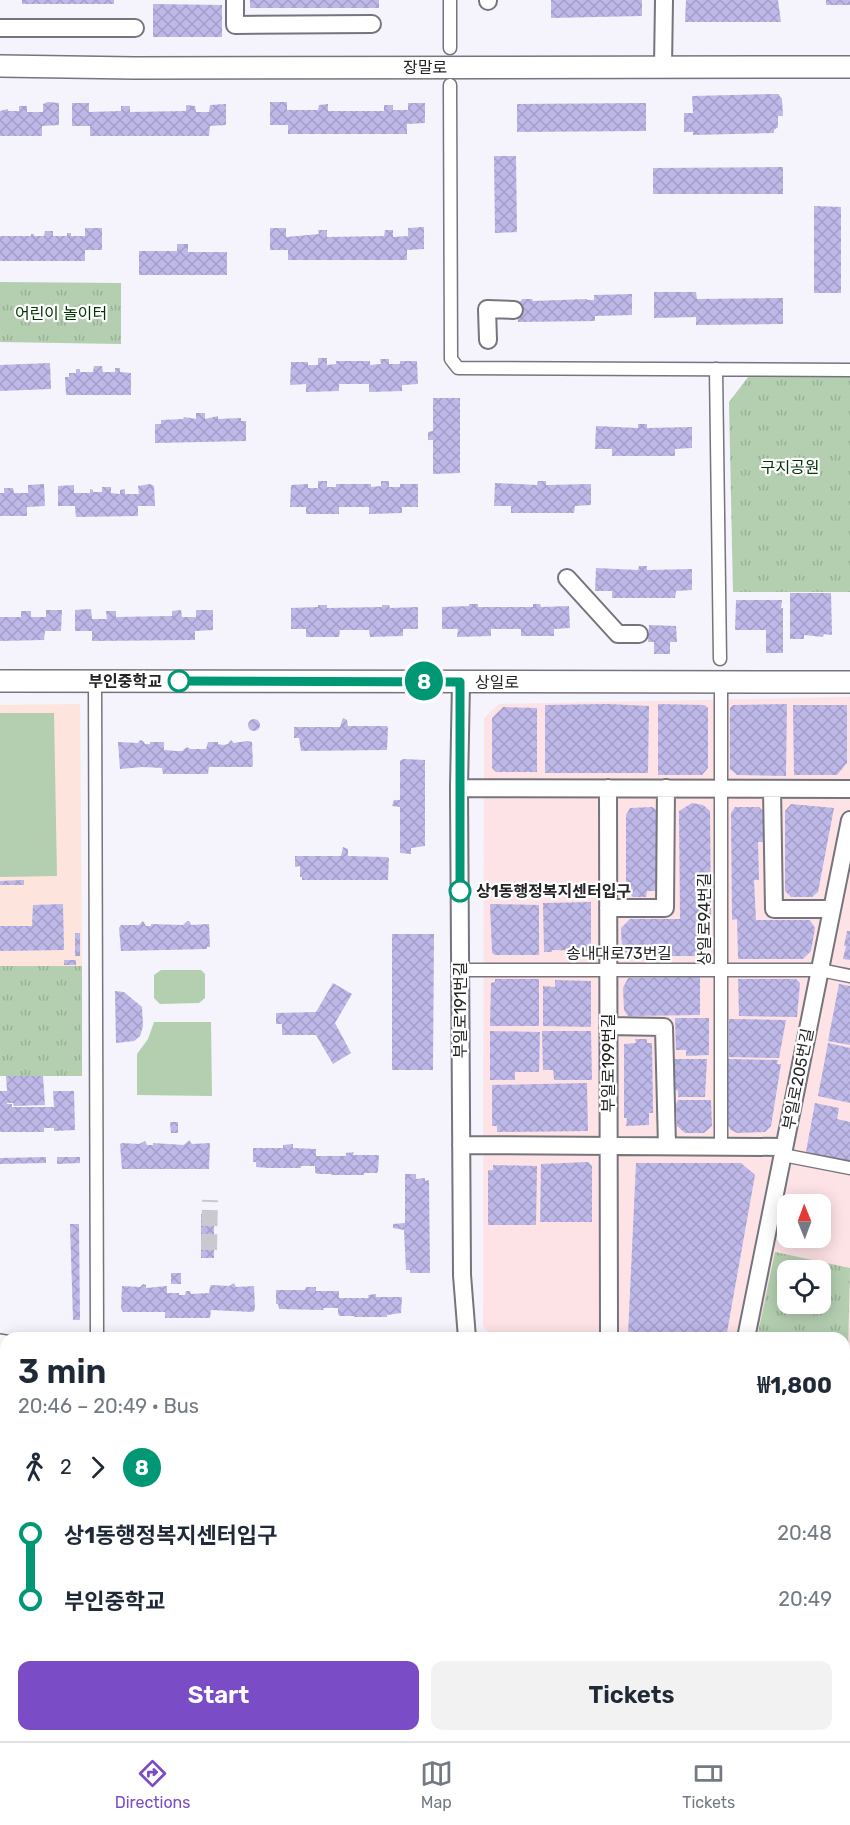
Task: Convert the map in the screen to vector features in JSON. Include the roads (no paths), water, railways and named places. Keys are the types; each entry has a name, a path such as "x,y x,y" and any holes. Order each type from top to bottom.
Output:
{"street":[{"path":"235,0 235,25 372,24"},
{"path":"450,0 450,48"},
{"path":"663,67 664,0"},
{"path":"0,28 135,28"},
{"name":"장말로","path":"0,66 134,68 850,67"},
{"path":"450,85 451,359 458,368 850,370"},
{"path":"488,340 487,309 514,310"},
{"path":"716,369 720,659"},
{"path":"567,578 618,634 639,634"},
{"name":"상일로","path":"0,681 850,682"},
{"path":"95,681 97,1332"},
{"name":"부일로191번길","path":"460,682 462,1275 467,1332"},
{"name":"상일로94번길","path":"720,691 721,1147"},
{"path":"459,788 850,789"},
{"name":"부일로199번길","path":"608,788 609,1332"},
{"path":"608,908 666,908 666,788"},
{"path":"772,789 774,909 832,909"},
{"name":"부일로205번길","path":"747,1332 850,820"},
{"name":"송내대로73번길","path":"460,970 820,970 850,976"},
{"path":"608,1026 664,1027 667,1146"},
{"path":"461,1145 721,1147 783,1151 850,1168"}],"tunnel":[{"path":"209,1250 210,1200"}],"place":[{"name":"부인중학교","path":"179,681"},
{"name":"상1동행정복지센터입구","path":"460,891"}],"park label":[{"name":"어린이 놀이터","path":"61,313"},
{"name":"구지공원","path":"790,467"}]}
